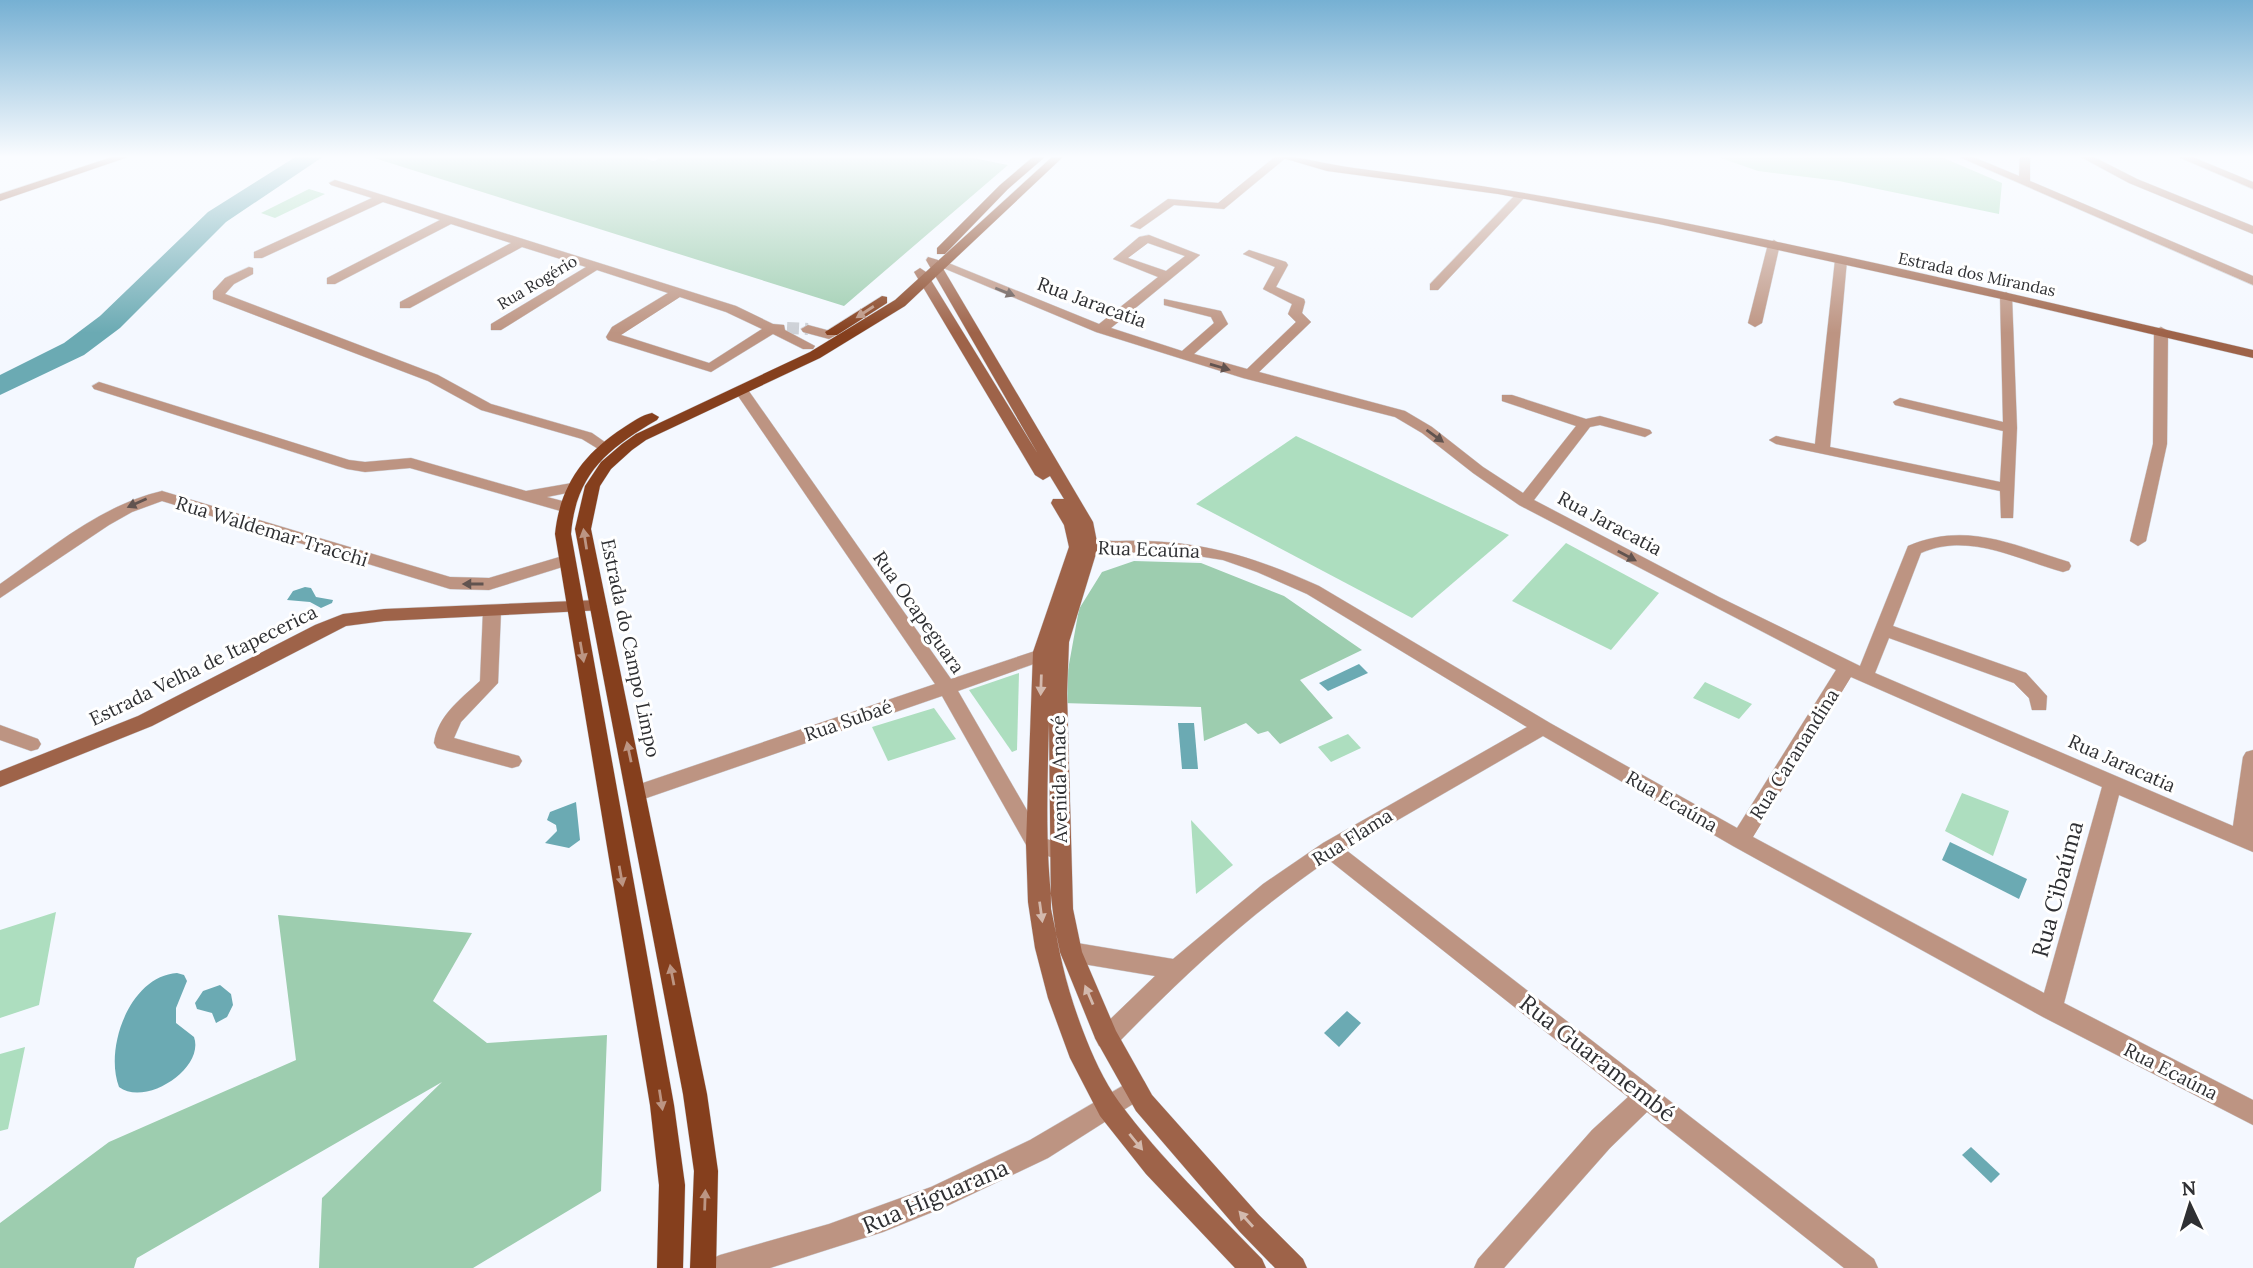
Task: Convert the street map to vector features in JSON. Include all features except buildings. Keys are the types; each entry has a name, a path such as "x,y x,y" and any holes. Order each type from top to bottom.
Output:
{"main road":[{"name":"Estrada do Campo Limpo","path":"670,1268 672,1185 662,1105 566,560 564,507 572,488 605,447 622,435 808,337 829,335 931,270 979,215"},
{"name":"Estrada do Campo Limpo","path":"703,1268 706,1171 695,1094 638,793 583,529 585,502 591,484 609,463 641,437 862,328 993,215"}],"street":[{"path":"258,256 345,215"},
{"path":"434,215 731,309 808,337"},
{"path":"1136,226 1152,215"},
{"path":"1434,287 1502,215"},
{"name":"Estrada dos Mirandas","path":"1638,215 2161,331 2253,355"},
{"path":"2099,215 2253,281"},
{"path":"2217,215 2253,230"},
{"path":"331,281 449,220"},
{"path":"1101,329 1167,276 1194,254 1146,239 1119,259 1167,276"},
{"path":"405,305 520,243"},
{"path":"1755,323 1774,244"},
{"path":"1248,375 1304,322 1295,314 1299,302 1269,289 1282,265 1249,254"},
{"path":"1822,450 1841,260"},
{"name":"Rua Rogério","path":"496,327 596,266"},
{"name":"Rua Jaracatia","path":"931,270 1184,356 1400,414 1427,430 1478,470 1525,501 1713,601 1857,671 2247,842"},
{"path":"931,270 1066,503 1073,526 1084,547"},
{"path":"248,271 219,289 218,296 433,378 486,407 587,436 605,447"},
{"path":"677,293 617,330 613,337 697,365 715,367 780,328"},
{"path":"2006,296 2010,428 2007,514"},
{"path":"1169,302 1216,314 1220,319 1221,324 1184,356"},
{"path":"2138,541 2160,444 2161,331"},
{"path":"99,386 347,464 365,467 411,463 564,507"},
{"name":"Rua Ocapeguara","path":"741,390 946,687 1037,844"},
{"path":"1507,398 1585,424 1600,420 1645,433"},
{"path":"1900,402 2010,428"},
{"path":"1525,501 1585,424"},
{"path":"587,436 622,435"},
{"path":"1776,440 2008,488"},
{"path":"522,496 572,488"},
{"name":"Rua Waldemar Tracchi","path":"0,592 121,510 152,497 162,496 450,583 489,584 566,560"},
{"name":"Rua Caranandina","path":"1740,840 1883,629 1914,550 1924,544 1946,538 1964,538 2063,566"},
{"name":"Avenida Anacé","path":"1084,547 1051,651 1037,844 1044,936 1059,998 1082,1058 1109,1108 1155,1165 1252,1268"},
{"name":"Rua Ecaúna","path":"1084,547 1176,547 1213,552 1272,571 1313,590 1740,840 2051,1010 2253,1113"},
{"name":"Estrada Velha de Itapecerica","path":"0,779 145,721 343,620 384,615 598,606"},
{"path":"492,611 489,683 462,709 444,735 444,743 512,761"},
{"path":"1883,629 2020,678 2038,696 2039,705"},
{"name":"Rua Subaé","path":"638,793 1051,651"},
{"name":"Avenida Anacé","path":"1051,651 1062,909 1070,951 1107,1038 1144,1103 1249,1223 1294,1268"},
{"name":"Rua Flama","path":"1107,1038 1174,969 1294,873 1330,849 1543,727"},
{"path":"0,732 31,744"},
{"path":"2247,842 2253,757"},
{"name":"Rua Cibaúma","path":"2051,1010 2113,782"},
{"path":"1037,844 1060,851"},
{"name":"Rua Guaramembé","path":"1330,849 1865,1268"},
{"path":"1070,951 1174,969"},
{"name":"Rua Higuarana","path":"720,1268 835,1237 989,1176 1063,1139 1136,1089"},
{"path":"1487,1268 1601,1139 1647,1096"}],"green space":[{"path":"556,215 950,215 844,306"},
{"path":"1296,436 1509,535 1412,618 1196,504"},
{"path":"1566,543 1659,593 1611,650 1512,601"},
{"path":"1134,561 1201,563 1284,596 1362,650 1300,680 1333,718 1280,744 1268,731 1258,734 1246,723 1204,741 1201,707 1062,703 1079,609 1102,572"},
{"path":"1019,673 1017,750 1012,752 969,690"},
{"path":"1705,682 1752,704 1739,719 1693,698"},
{"path":"934,708 956,739 888,761 872,727"},
{"path":"1348,734 1361,748 1331,762 1318,747"},
{"path":"1962,793 2009,811 1993,856 1945,831"},
{"path":"1191,820 1233,865 1196,894"},
{"path":"56,912 39,1005 0,1018 0,930"},
{"path":"278,915 472,933 433,1001 487,1043 607,1035 601,1191 473,1268 319,1268 322,1198 442,1082 137,1258 134,1268 0,1268 0,1223 109,1142 296,1060"},
{"path":"25,1047 8,1129 0,1131 0,1054"}],"water":[{"path":"311,588 316,597 333,600 332,603 321,608 310,602 287,600 293,591"},
{"path":"1359,664 1368,673 1328,691 1319,683"},
{"path":"1178,723 1194,723 1198,769 1182,769"},
{"path":"576,802 580,840 569,848 545,843 557,831 556,825 547,820 550,812"},
{"path":"1950,842 2027,879 2019,899 1942,860"},
{"path":"177,973 184,975 187,981 176,1008 176,1023 194,1037 195,1049 191,1061 171,1081 144,1092 130,1092 119,1087 115,1071 118,1035 125,1016 146,987 160,977"},
{"path":"220,985 231,994 233,1005 227,1017 216,1023 212,1013 197,1009 195,1003 203,991"},
{"path":"1347,1011 1361,1023 1339,1047 1324,1033"},
{"path":"1971,1147 2000,1174 1991,1183 1962,1155"}],"waterway":[{"path":"0,386 74,349 110,322 220,215"}],"tunnel":[{"path":"787,328 808,329"}]}
